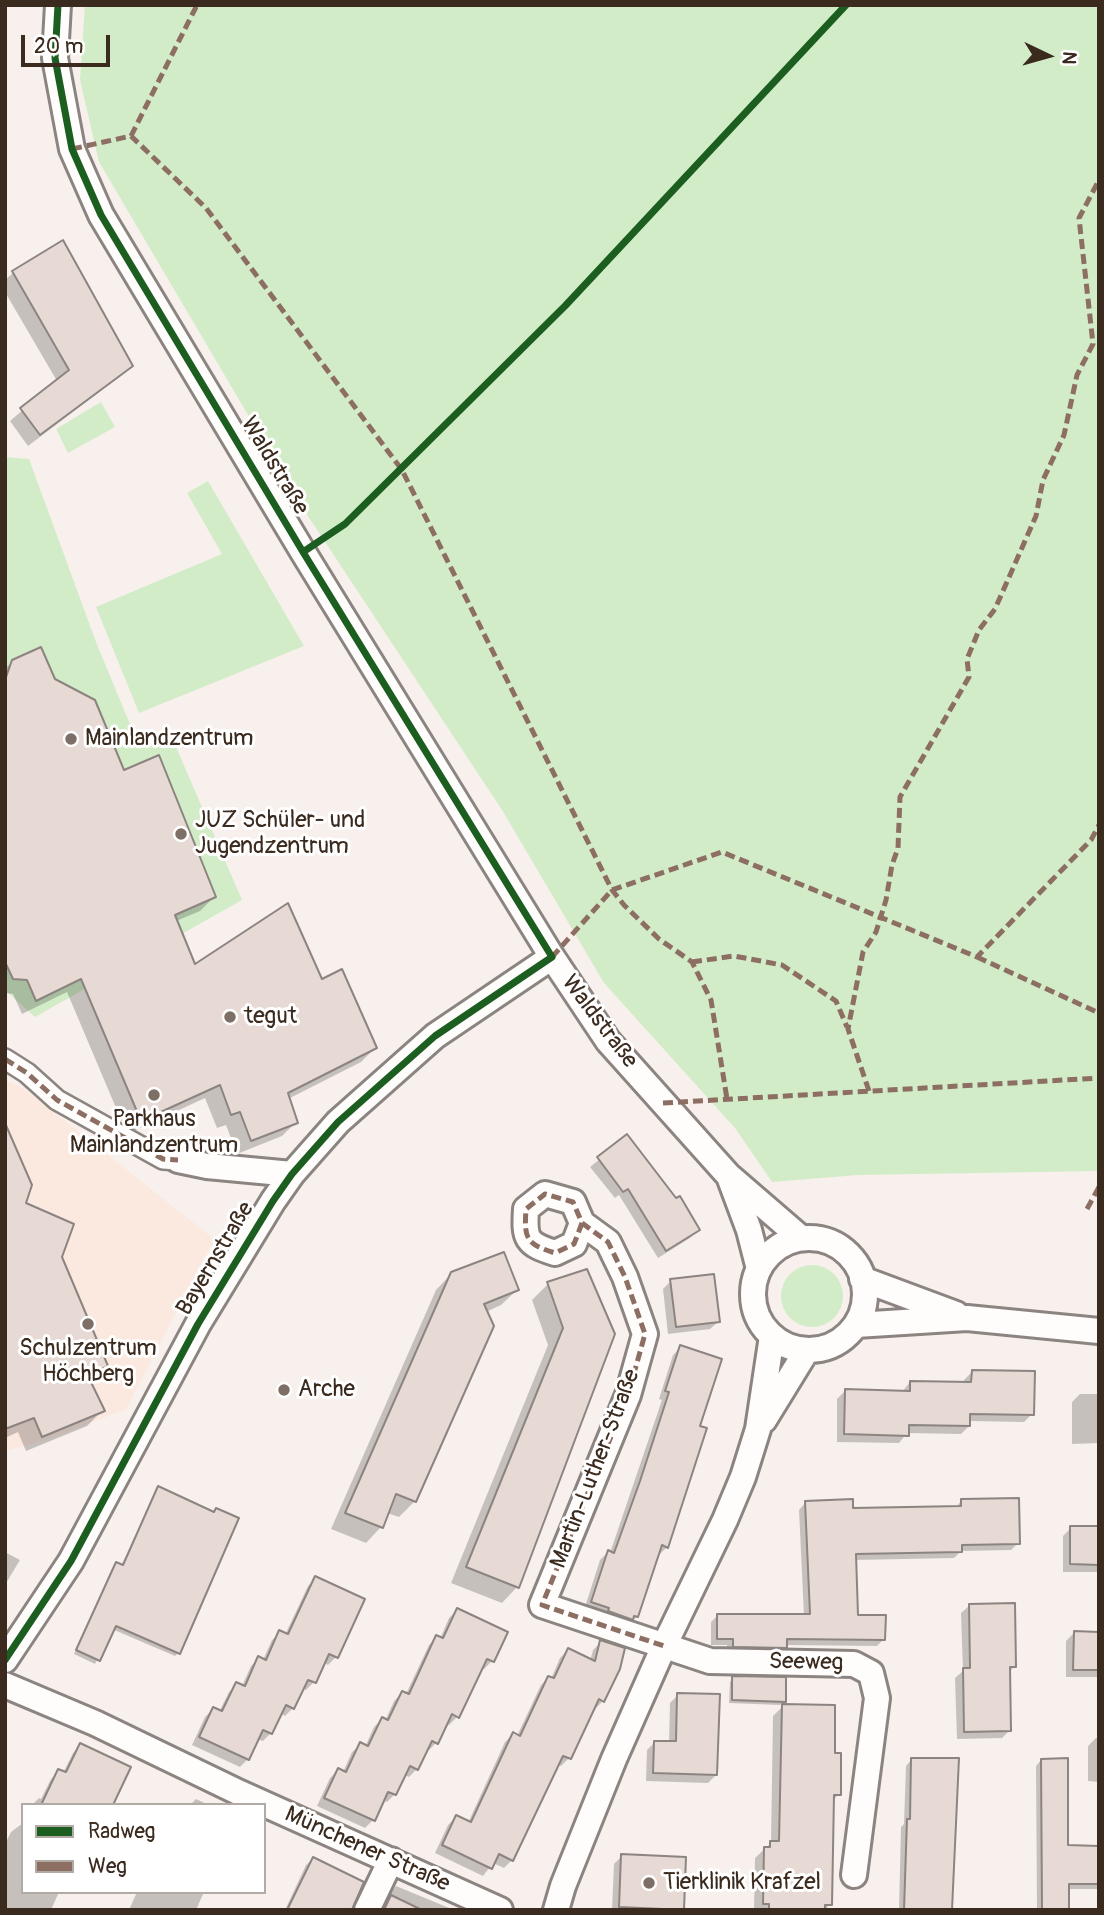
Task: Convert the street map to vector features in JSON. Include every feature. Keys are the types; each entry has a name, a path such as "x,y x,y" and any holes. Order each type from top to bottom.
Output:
{"street":[{"name":"Waldstraße","path":"58,5 55,58 72,149 101,215 303,552 552,957 608,1041 728,1175 801,1238"},
{"name":"Bayernstraße","path":"5,1660 71,1561 198,1324 292,1174 338,1122 435,1036 552,957"},
{"path":"5,1059 27,1073 57,1100 163,1159 292,1174"},
{"name":"Waldstraße","path":"728,1175 749,1230 759,1269"},
{"name":"Martin-Luther-Straße","path":"582,1223 608,1242 625,1277 645,1334 628,1395 542,1605 664,1646"},
{"path":"801,1238 819,1239 835,1244 849,1255 860,1270 865,1288 863,1307 856,1325 843,1339 826,1348 807,1350 789,1346 772,1336 761,1322 754,1304 754,1286 759,1269 769,1254 784,1244 801,1238"},
{"path":"862,1279 967,1318"},
{"path":"856,1325 967,1318 1099,1331"},
{"path":"556,1910 614,1759 743,1477 758,1429 772,1336"},
{"path":"758,1429 807,1350"},
{"name":"Seeweg","path":"664,1646 710,1661 854,1664 871,1674 877,1699 854,1875"},
{"name":"Münchener Straße","path":"5,1685 95,1723 261,1803"},
{"name":"Münchener Straße","path":"266,1805 500,1910"},
{"path":"367,1910 391,1860"}],"shaded area":[{"name":"Schulzentrum Höchberg","path":"5,1080 23,1088 214,1239 126,1409 44,1441 5,1451"}],"green space":[{"path":"85,5 1099,5 1099,1171 858,1175 772,1182 735,1128 604,983 502,810 304,510 99,162 80,80"},
{"path":"101,402 115,427 68,453 56,429"},
{"name":"Mainlandzentrum","path":"5,457 29,459 96,642 139,746 170,733 242,900 35,1017 5,990"},
{"path":"208,481 304,646 139,713 96,607 222,554 187,493"},
{"path":"812,1265 834,1274 843,1296 834,1318 812,1327 790,1318 781,1296 790,1274"}],"building":[{"path":"63,240 133,366 40,435 20,408 69,370 12,271"},
{"path":"41,647 55,679 95,700 124,770 159,755 216,897 175,915 195,964 288,903 322,979 342,969 377,1048 288,1093 298,1123 251,1141 240,1112 231,1115 220,1085 141,1121 81,979 36,1001 27,980 13,979 5,962 5,680 12,660"},
{"path":"5,1123 32,1185 26,1203 74,1224 62,1257 108,1366 88,1376 105,1411 42,1437 34,1418 5,1429"},
{"path":"627,1134 676,1198 680,1196 700,1230 666,1251 628,1189 623,1192 597,1157"},
{"path":"504,1252 519,1290 484,1304 494,1326 416,1502 396,1494 383,1528 345,1513 451,1272"},
{"path":"587,1269 615,1334 519,1588 466,1567 563,1328 547,1282"},
{"path":"714,1274 720,1322 676,1327 670,1279"},
{"path":"680,1345 722,1359 700,1426 707,1428 668,1548 662,1545 638,1617 634,1616 633,1620 591,1602 608,1550 614,1553 640,1481 669,1392 665,1391"},
{"path":"972,1370 1035,1371 1034,1415 970,1414 970,1426 909,1425 909,1436 844,1434 845,1389 910,1391 910,1381 971,1382"},
{"path":"158,1486 214,1512 216,1508 239,1518 180,1654 116,1626 100,1661 76,1650 116,1562 123,1565"},
{"path":"1019,1498 1020,1544 962,1545 962,1552 856,1554 858,1615 886,1615 885,1640 787,1639 787,1648 733,1647 733,1639 717,1639 717,1614 810,1614 805,1501 853,1499 853,1508 961,1506 961,1499"},
{"path":"1070,1526 1099,1526 1099,1565 1070,1564"},
{"path":"315,1576 365,1599 338,1658 329,1654 316,1683 308,1680 294,1709 286,1705 272,1734 263,1730 249,1760 199,1737 213,1707 222,1711 236,1682 245,1686 258,1656 266,1660 279,1630 288,1634"},
{"path":"1015,1603 1016,1667 1010,1667 1011,1731 964,1732 963,1668 970,1668 969,1604"},
{"path":"457,1608 508,1632 494,1662 487,1659 459,1718 452,1714 438,1744 432,1741 418,1770 410,1766 396,1795 388,1792 375,1821 324,1798 338,1768 346,1772 360,1742 368,1746 382,1717 388,1720 402,1691 409,1694 436,1635 443,1638"},
{"path":"1074,1631 1099,1632 1099,1670 1073,1670"},
{"path":"600,1640 625,1648 620,1669 604,1702 599,1699 571,1759 563,1756 513,1861 499,1854 492,1869 442,1845 456,1815 471,1822 513,1732 520,1736 548,1676 554,1678 568,1648 595,1661"},
{"path":"732,1676 786,1677 786,1702 732,1700"},
{"path":"677,1693 720,1694 717,1775 653,1773 654,1741 676,1741"},
{"path":"782,1704 835,1705 835,1753 841,1753 841,1795 834,1795 832,1905 825,1905 825,1910 769,1909 769,1904 763,1904 764,1847 770,1847 770,1841 779,1841"},
{"path":"80,1743 131,1767 114,1803 42,1803 58,1769 66,1772"},
{"path":"911,1758 959,1758 952,1910 904,1910"},
{"path":"1068,1758 1068,1845 1099,1846 1099,1884 1069,1884 1069,1910 1042,1910 1041,1759"},
{"name":"Tierklinik Krafzel","path":"621,1854 686,1857 684,1910 619,1907"},
{"path":"313,1857 364,1882 352,1910 287,1910"},
{"path":"391,1895 422,1910 384,1910"}],"marked path":[{"path":"131,136 197,5"},
{"path":"72,149 131,136 206,208 402,470 612,890 659,939 692,962 711,1000 727,1099"},
{"path":"869,1091 848,1029 863,952 876,932 898,848 900,797 969,677 967,659 979,630 995,609 1036,516 1043,480 1064,435 1077,375 1093,344 1079,218 1099,180"},
{"path":"552,957 612,890 722,852 977,957 1091,840 1099,825"},
{"path":"692,962 734,956 782,965 836,1001 847,1027"},
{"path":"977,957 1099,1013"},
{"path":"5,1059 27,1073 57,1100 163,1159 178,1160"},
{"path":"663,1103 1099,1078"},
{"path":"1087,1209 1099,1187"},
{"path":"582,1223 574,1244 555,1253 538,1247 529,1239 526,1209 545,1194 573,1202 582,1223 608,1242 625,1277 645,1334 628,1395 542,1605 664,1646"}],"cycle path":[{"path":"5,1660 71,1561 198,1324 292,1174 338,1122 435,1036 552,957 303,552 101,215 72,149 55,58 58,5"},
{"path":"303,552 345,524 565,306 846,5"}],"place":[{"name":"Mainlandzentrum","path":"71,739"},
{"name":"JUZ Schüler- und Jugendzentrum","path":"181,834"},
{"name":"tegut","path":"230,1017"},
{"name":"Parkhaus Mainlandzentrum","path":"154,1095"},
{"name":"Schulzentrum Höchberg","path":"88,1324"},
{"name":"Arche","path":"284,1390"},
{"name":"Tierklinik Krafzel","path":"649,1883"}]}
